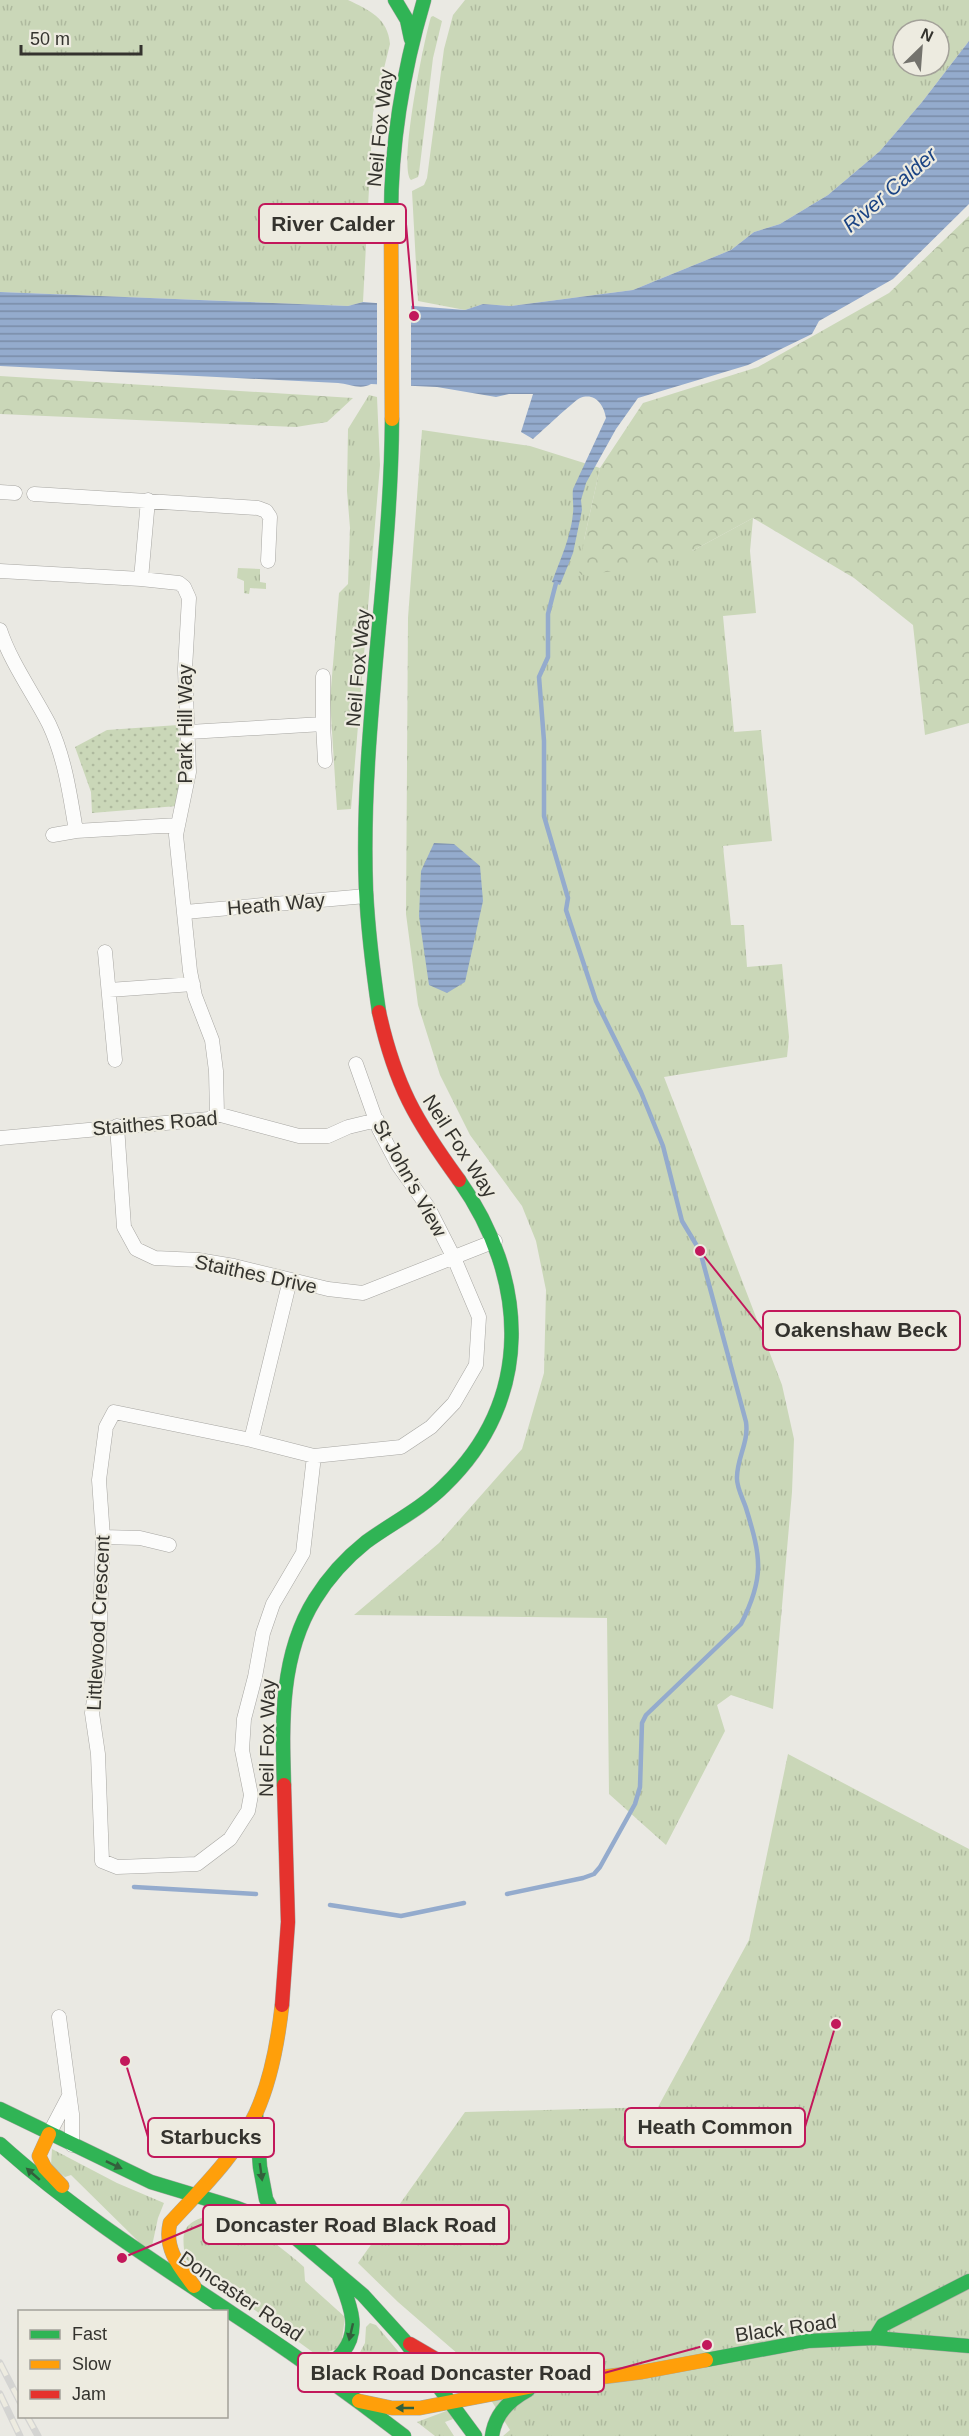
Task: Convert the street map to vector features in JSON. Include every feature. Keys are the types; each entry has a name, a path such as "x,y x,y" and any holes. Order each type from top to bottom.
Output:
{"main road":[{"name":"Neil Fox Way","path":"395,0 407,20 411,39"},
{"name":"Neil Fox Way","path":"198,2291 176,2262 167,2244 166,2233 170,2223 194,2195 223,2167 256,2115 282,2019 288,1918 284,1698 289,1660 301,1623 318,1594 348,1558 371,1538 424,1504 446,1484 473,1453 495,1414 509,1367 512,1323 502,1265 495,1241 485,1218 430,1142 409,1107 388,1054 371,962 366,896 367,798 390,521 392,159 411,39 424,0"},
{"path":"0,2109 151,2182 237,2208 279,2224 363,2295 404,2340 475,2436"},
{"name":"Neil Fox Way","path":"256,2115 260,2167 266,2199 279,2224"},
{"path":"49,2134 39,2156 45,2168 96,2222"},
{"name":"Doncaster Road","path":"0,2144 50,2189 226,2310"},
{"path":"305,2363 324,2365 332,2362 344,2351 351,2338 354,2323 351,2307 339,2276"},
{"path":"875,2338 883,2325 969,2281"},
{"name":"Doncaster Road","path":"228,2311 359,2401 404,2436"},
{"name":"Black Road","path":"359,2401 392,2408 420,2408 539,2385 642,2372 808,2341 875,2338 969,2346"},
{"name":"Black Road","path":"404,2340 446,2366 539,2385"},
{"name":"Black Road","path":"492,2436 502,2411 510,2400 539,2385"}],"street":[{"path":"0,492 15,493"},
{"path":"34,494 258,508 266,511 270,517 268,561"},
{"path":"141,579 148,500"},
{"name":"Park Hill Way","path":"0,571 141,579 179,584 184,587 189,598 185,669 189,772 176,835 193,984 212,1040 216,1071 217,1114"},
{"path":"0,630 49,725 61,755 76,831"},
{"path":"323,676 322,724 326,762"},
{"path":"189,732 322,724"},
{"path":"53,835 76,831 178,825"},
{"name":"Heath Way","path":"185,912 366,896"},
{"path":"105,952 115,1060"},
{"path":"109,990 193,984"},
{"name":"St John's View","path":"356,1064 377,1120 398,1164 428,1207 454,1258"},
{"name":"Staithes Road","path":"0,1138 209,1119 217,1114 299,1137 328,1136 348,1127 377,1120"},
{"name":"Staithes Drive","path":"117,1126 124,1227 136,1249 155,1258 198,1260 328,1289 363,1293 495,1241"},
{"name":"Littlewood Crescent","path":"314,1456 303,1553 270,1614 263,1634 244,1719 242,1750 251,1795 248,1810 230,1839 197,1864 117,1867 102,1861 98,1754 92,1713 98,1674 103,1537 99,1480 106,1427 114,1412 251,1440 314,1456 401,1447 431,1427 454,1403 476,1365 479,1317 454,1258"},
{"path":"251,1440 290,1280"},
{"path":"103,1537 140,1538 169,1545"},
{"path":"59,2017 72,2114 72,2145"},
{"path":"49,2134 69,2096"}],"green space":[{"path":"0,0 348,0 376,16 386,28 390,44 373,113 363,302 348,306 0,292"},
{"path":"465,0 969,0 969,41 951,64 951,18 891,18 891,78 940,78 880,151 828,195 780,224 754,232 731,250 633,290 511,306 483,304 465,310 418,301 412,191 424,185 427,178 444,49 453,15"},
{"path":"433,16 442,21 433,58 419,173 418,177 411,180 408,171 410,129 423,50"},
{"path":"969,216 969,723 925,735 913,625 854,578 753,518 692,551 651,567 579,575 584,540 600,468 643,403 758,367 889,293"},
{"path":"0,376 353,398 327,422 296,427 0,414"},
{"path":"369,395 377,397 380,465 351,809 337,810 330,700 339,593 348,584 350,528 347,491 348,429"},
{"path":"422,430 530,446 600,468 584,540 692,551 753,518 750,551 756,613 723,616 734,732 761,730 772,841 723,846 731,925 744,925 747,967 782,964 789,1037 787,1057 664,1077 782,1385 794,1439 792,1492 773,1709 731,1695 717,1705 725,1731 666,1845 609,1794 607,1618 354,1615 439,1543 522,1449 544,1373 546,1290 536,1241 522,1206 470,1135 440,1075 418,1005 406,914 408,618"},
{"path":"238,568 260,569 260,582 266,583 266,589 250,588 249,594 244,593 244,581 237,578"},
{"path":"178,725 184,777 177,806 92,813 91,792 75,747 107,730"},
{"path":"788,1754 969,1849 969,2436 503,2436 510,2430 466,2361 398,2302 358,2263 465,2112 658,2107 749,1940"},
{"path":"52,2149 117,2183 164,2203 152,2246 148,2248 140,2243 71,2175 65,2177 51,2165"},
{"path":"207,2216 248,2228 270,2240 304,2267 305,2281 345,2317 341,2347 318,2356 249,2306 244,2291 209,2269 195,2267 185,2258 185,2231 192,2222"},
{"path":"370,2323 376,2325 408,2363 408,2366 363,2363 358,2356 365,2343 366,2327"},
{"path":"449,2410 453,2419 445,2422 454,2436 435,2436 417,2422"}],"water":[{"name":"River Calder","path":"969,41 969,204 893,279 819,321 812,334 748,365 638,398 616,429 586,483 581,500 582,510 573,553 560,585 552,582 570,531 573,489 606,418 601,404 594,398 585,397 577,400 533,439 521,432 533,394 509,394 496,397 437,387 371,384 359,387 338,383 0,366 0,292 348,306 363,302 465,310 483,304 511,306 633,290 731,250 754,232 780,224 828,195 880,151 940,78 951,78 951,64"},
{"path":"434,843 454,844 480,866 483,901 465,982 447,993 429,985 419,916 421,871"}],"pier":[{"path":"377,300 411,303 411,389 377,387"}],"waterway":[{"path":"507,1894 583,1878 594,1874 600,1867 635,1804 640,1787 642,1723 646,1715 741,1624 754,1593 758,1567 755,1540 737,1481 746,1436 746,1422 700,1251 682,1221 663,1146 641,1092 596,1001 566,910 568,898 544,816 544,741 539,677 548,657 548,614 556,583"},
{"path":"134,1887 256,1894"},
{"path":"330,1905 401,1916 464,1903"}],"railway":[{"path":"0,2363 18,2398"},
{"path":"0,2394 20,2436"},
{"path":"28,2418 38,2436"}],"traffic: fast":[{"path":"395,0 407,20 411,39"},
{"path":"391,216 393,161 404,80 424,0"},
{"path":"379,1012 368,921 365,831 371,713 387,537 392,419"},
{"path":"284,1785 284,1713 289,1666 295,1643 315,1599 351,1555 435,1494 474,1452 494,1415 507,1377 512,1337 509,1297 499,1257 482,1218 459,1180"},
{"path":"0,2109 151,2182 237,2208 279,2224 363,2295 404,2340 475,2436"},
{"path":"256,2115 260,2167 266,2199 279,2224"},
{"path":"0,2144 84,2212 228,2310"},
{"path":"305,2363 322,2365 330,2363 349,2343 352,2334 352,2314 339,2276"},
{"path":"875,2338 883,2325 969,2281"},
{"path":"228,2310 404,2436"},
{"path":"706,2360 808,2341 875,2338 969,2346"},
{"path":"492,2436 496,2421 504,2408 528,2390"}],"traffic: slow":[{"path":"391,216 392,419"},
{"path":"194,2286 174,2257 169,2241 170,2223 206,2185 248,2129 266,2087 282,2005"},
{"path":"49,2134 39,2156 45,2168 62,2186"},
{"path":"359,2401 392,2408 420,2408 539,2385 642,2372 706,2360"}],"traffic: jam":[{"path":"379,1012 392,1061 409,1101 459,1180"},
{"path":"282,2005 288,1922 284,1785"},
{"path":"410,2344 446,2365 524,2383"}],"place":[{"name":"River Calder","path":"414,316"},
{"name":"Oakenshaw Beck","path":"700,1251"},
{"name":"Heath Common","path":"836,2024"},
{"name":"Starbucks","path":"125,2061"},
{"name":"Doncaster Road Black Road","path":"122,2258"},
{"name":"Black Road Doncaster Road","path":"707,2345"}]}
